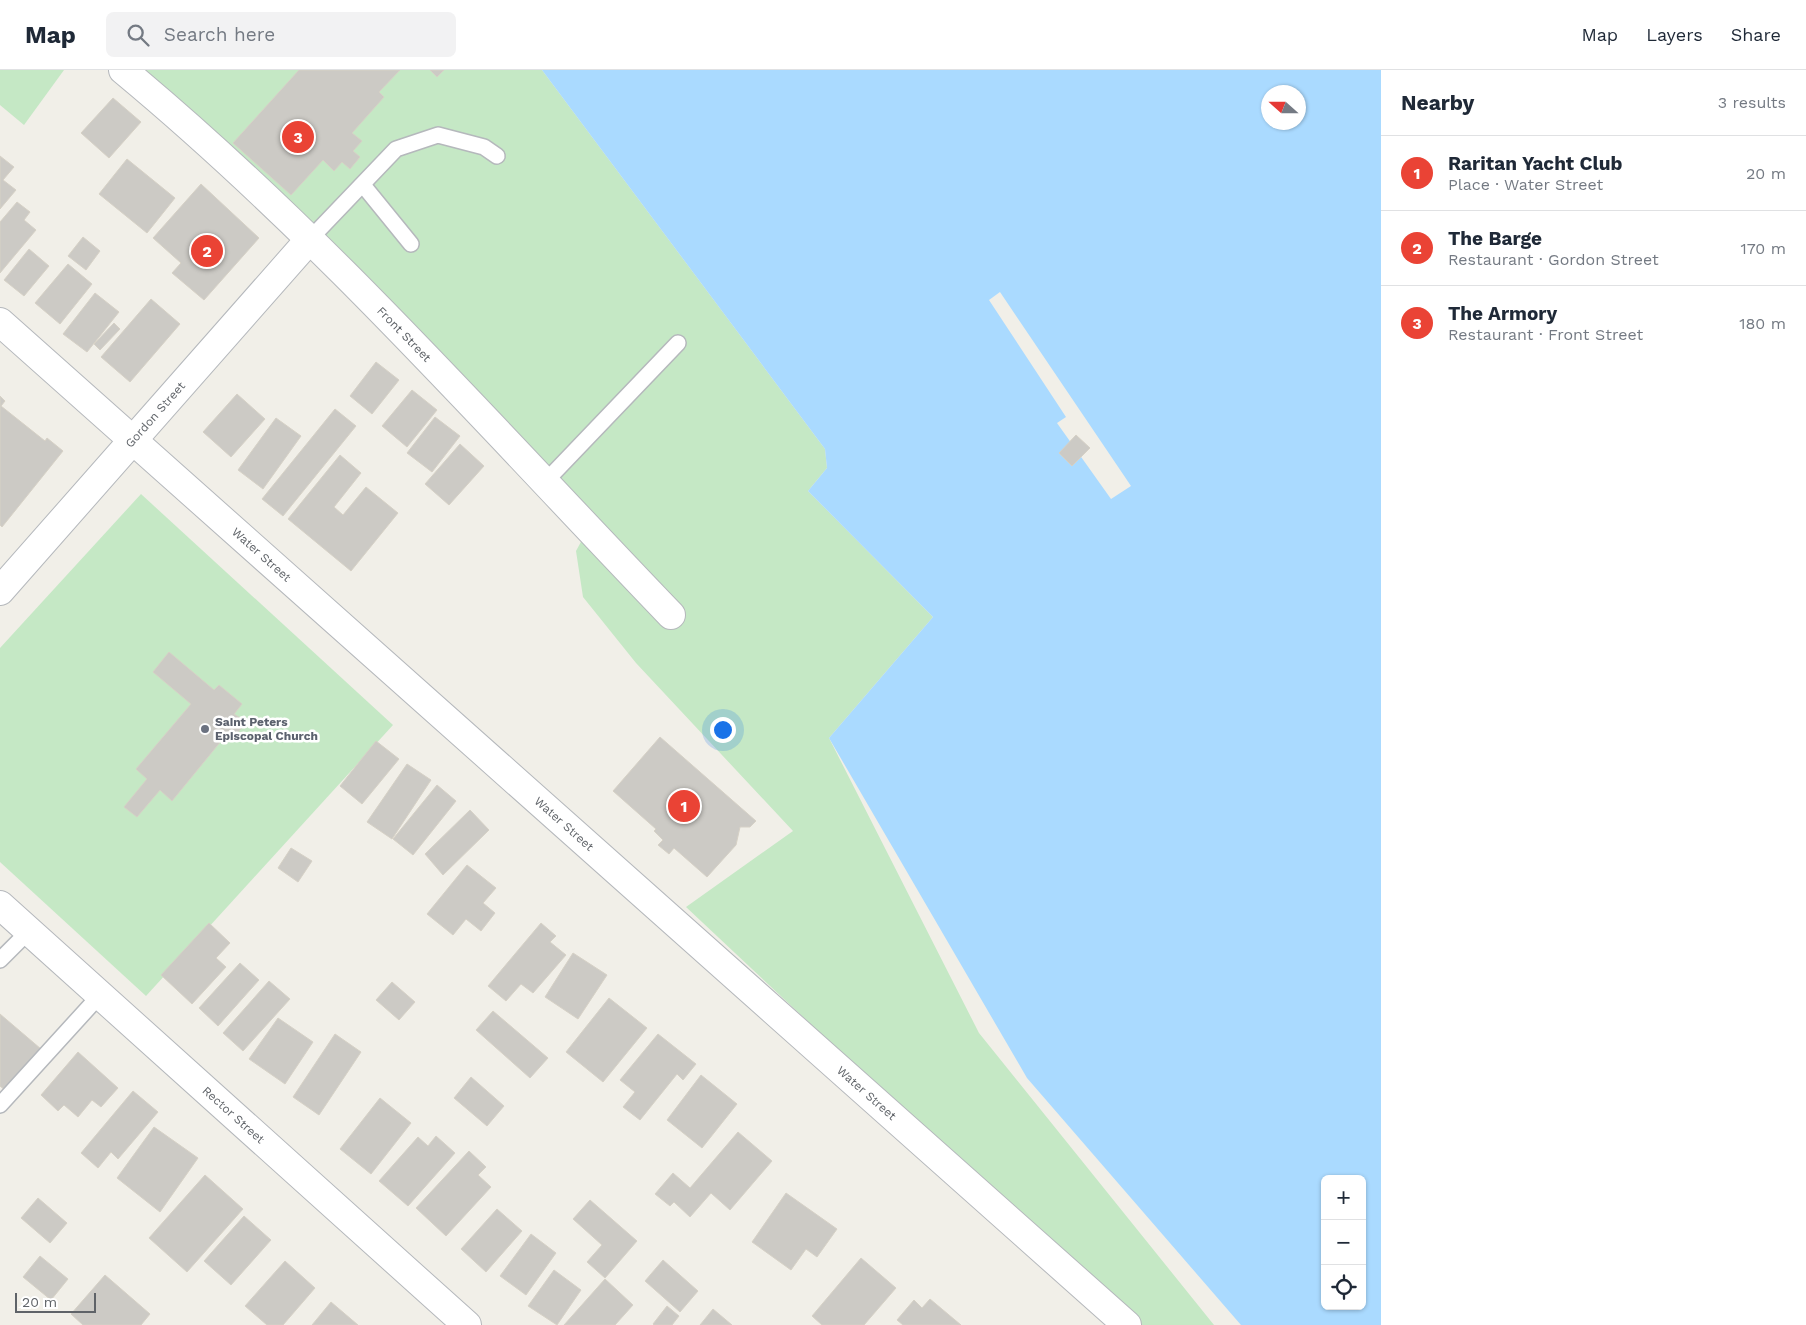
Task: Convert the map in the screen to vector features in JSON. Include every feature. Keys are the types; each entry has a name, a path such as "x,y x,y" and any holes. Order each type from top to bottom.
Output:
{"street":[{"name":"Front Street","path":"123,70 181,118 336,263 671,615"},
{"name":"Gordon Street","path":"0,590 310,240"},
{"name":"Water Street","path":"0,322 132,442 1127,1325"},
{"name":"Rector Street","path":"0,905 467,1325"}],"lane":[{"path":"310,240 396,149 438,134 484,147 497,156"},
{"path":"363,185 411,244"},
{"path":"545,482 678,343"},
{"path":"0,960 29,931"},
{"path":"0,1105 100,995"}],"green space":[{"path":"0,70 64,70 24,125 0,105"},
{"path":"140,70 542,70 825,449 827,468 808,491 933,617 829,738 979,1033 1214,1325 1131,1325 686,907 793,831 636,663 583,597 576,551 588,529"},
{"path":"141,494 393,725 146,996 0,862 0,648"}],"water":[{"path":"542,70 1381,70 1381,1325 1241,1325 1027,1078 829,738 933,617 808,491 827,468 825,449"}],"pier":[{"path":"1000,292 1131,486 1111,499 1057,423 1066,417 989,300"}],"building":[{"path":"299,70 400,70 379,92 384,97 352,133 362,141 353,151 360,157 350,169 342,162 334,171 323,160 291,195 233,143"},
{"path":"430,70 444,70 437,77"},
{"path":"113,98 141,122 109,158 81,133"},
{"path":"0,156 14,167 3,180 16,190 0,209"},
{"path":"127,159 175,198 147,233 99,194"},
{"path":"201,184 259,238 204,300 172,273 181,263 153,238"},
{"path":"17,202 30,212 24,220 36,230 0,273 0,222"},
{"path":"83,237 100,251 86,270 68,256"},
{"path":"29,249 49,266 24,296 4,280"},
{"path":"68,264 92,284 60,324 35,303"},
{"path":"95,293 119,312 87,352 63,334"},
{"path":"151,299 180,324 130,382 101,357"},
{"path":"114,323 120,329 100,350 94,344"},
{"path":"376,362 399,380 372,414 350,396"},
{"path":"412,390 437,410 407,447 382,426"},
{"path":"237,394 265,419 231,457 203,432"},
{"path":"0,396 5,401 1,406 45,441 47,438 63,451 2,527 0,525"},
{"path":"335,409 356,426 283,516 262,499"},
{"path":"435,417 460,436 432,472 407,453"},
{"path":"276,418 301,436 263,489 238,470"},
{"path":"1076,435 1090,448 1072,466 1059,453"},
{"path":"460,444 484,466 449,505 425,484"},
{"path":"340,455 361,473 334,507 343,515 366,487 398,513 351,571 288,519"},
{"name":"Saint Peters Episcopal Church","path":"169,652 214,690 219,685 242,704 234,714 246,722 232,740 226,735 172,801 160,790 137,817 124,807 147,779 136,769 191,704 153,672"},
{"path":"660,737 756,821 750,827 740,827 736,845 707,877 674,848 669,854 658,845 663,840 654,831 656,829 613,791"},
{"path":"376,741 399,759 362,804 340,786"},
{"path":"407,764 431,780 392,839 367,822"},
{"path":"437,785 456,801 413,855 393,839"},
{"path":"470,810 489,830 443,875 425,854"},
{"path":"291,848 312,861 298,882 278,868"},
{"path":"467,865 496,888 483,903 495,913 481,931 466,919 453,935 427,914"},
{"path":"209,923 230,943 216,958 226,967 192,1004 161,975"},
{"path":"541,923 556,936 550,942 566,955 533,993 521,984 506,1001 488,986"},
{"path":"573,953 607,975 578,1019 545,997"},
{"path":"240,963 259,980 218,1026 199,1008"},
{"path":"269,981 290,999 243,1051 223,1033"},
{"path":"392,982 415,1002 399,1020 376,1000"},
{"path":"609,998 647,1028 603,1082 566,1052"},
{"path":"493,1011 548,1058 530,1078 476,1030"},
{"path":"0,1014 41,1049 6,1091 0,1086"},
{"path":"278,1018 313,1042 285,1084 249,1059"},
{"path":"335,1034 361,1052 319,1115 293,1097"},
{"path":"658,1034 696,1064 683,1080 677,1074 640,1120 623,1107 635,1092 620,1080"},
{"path":"78,1052 118,1088 101,1107 92,1100 78,1117 64,1105 58,1111 41,1095"},
{"path":"701,1075 737,1104 702,1148 667,1120"},
{"path":"471,1077 504,1106 487,1126 454,1098"},
{"path":"133,1091 158,1112 118,1159 111,1152 98,1168 81,1153"},
{"path":"380,1098 411,1123 371,1174 340,1149"},
{"path":"154,1127 198,1158 160,1212 117,1178"},
{"path":"738,1132 772,1161 730,1210 711,1193 690,1217 674,1202 670,1206 655,1194 673,1173 690,1188"},
{"path":"436,1136 455,1153 408,1206 379,1181 418,1137 428,1146"},
{"path":"469,1151 486,1167 478,1175 491,1187 446,1236 416,1208"},
{"path":"205,1175 243,1209 187,1272 149,1238"},
{"path":"786,1193 837,1229 817,1257 806,1249 791,1270 752,1242"},
{"path":"38,1198 67,1223 50,1243 21,1218"},
{"path":"590,1200 637,1241 605,1278 587,1262 602,1245 573,1219"},
{"path":"497,1209 522,1231 486,1272 461,1249"},
{"path":"244,1216 271,1240 231,1285 204,1261"},
{"path":"531,1234 556,1253 526,1295 500,1276"},
{"path":"40,1256 68,1279 51,1300 23,1277"},
{"path":"861,1258 896,1288 864,1325 822,1325 812,1316"},
{"path":"663,1260 698,1291 680,1312 645,1281"},
{"path":"285,1261 315,1288 283,1325 267,1325 245,1306"},
{"path":"554,1270 581,1290 557,1325 528,1306"},
{"path":"105,1275 150,1314 141,1325 83,1325 71,1314"},
{"path":"605,1279 633,1305 615,1325 564,1325"},
{"path":"930,1299 961,1325 903,1325 897,1320 914,1300 922,1308"},
{"path":"331,1302 358,1325 312,1325"},
{"path":"667,1306 679,1316 672,1325 654,1325 653,1324"},
{"path":"713,1309 732,1325 700,1325"}],"place":[{"name":"The Armory","path":"298,137"},
{"name":"The Barge","path":"207,251"},
{"name":"Saint Peters Episcopal Church","path":"205,729"},
{"name":"Raritan Yacht Club","path":"684,806"}]}
